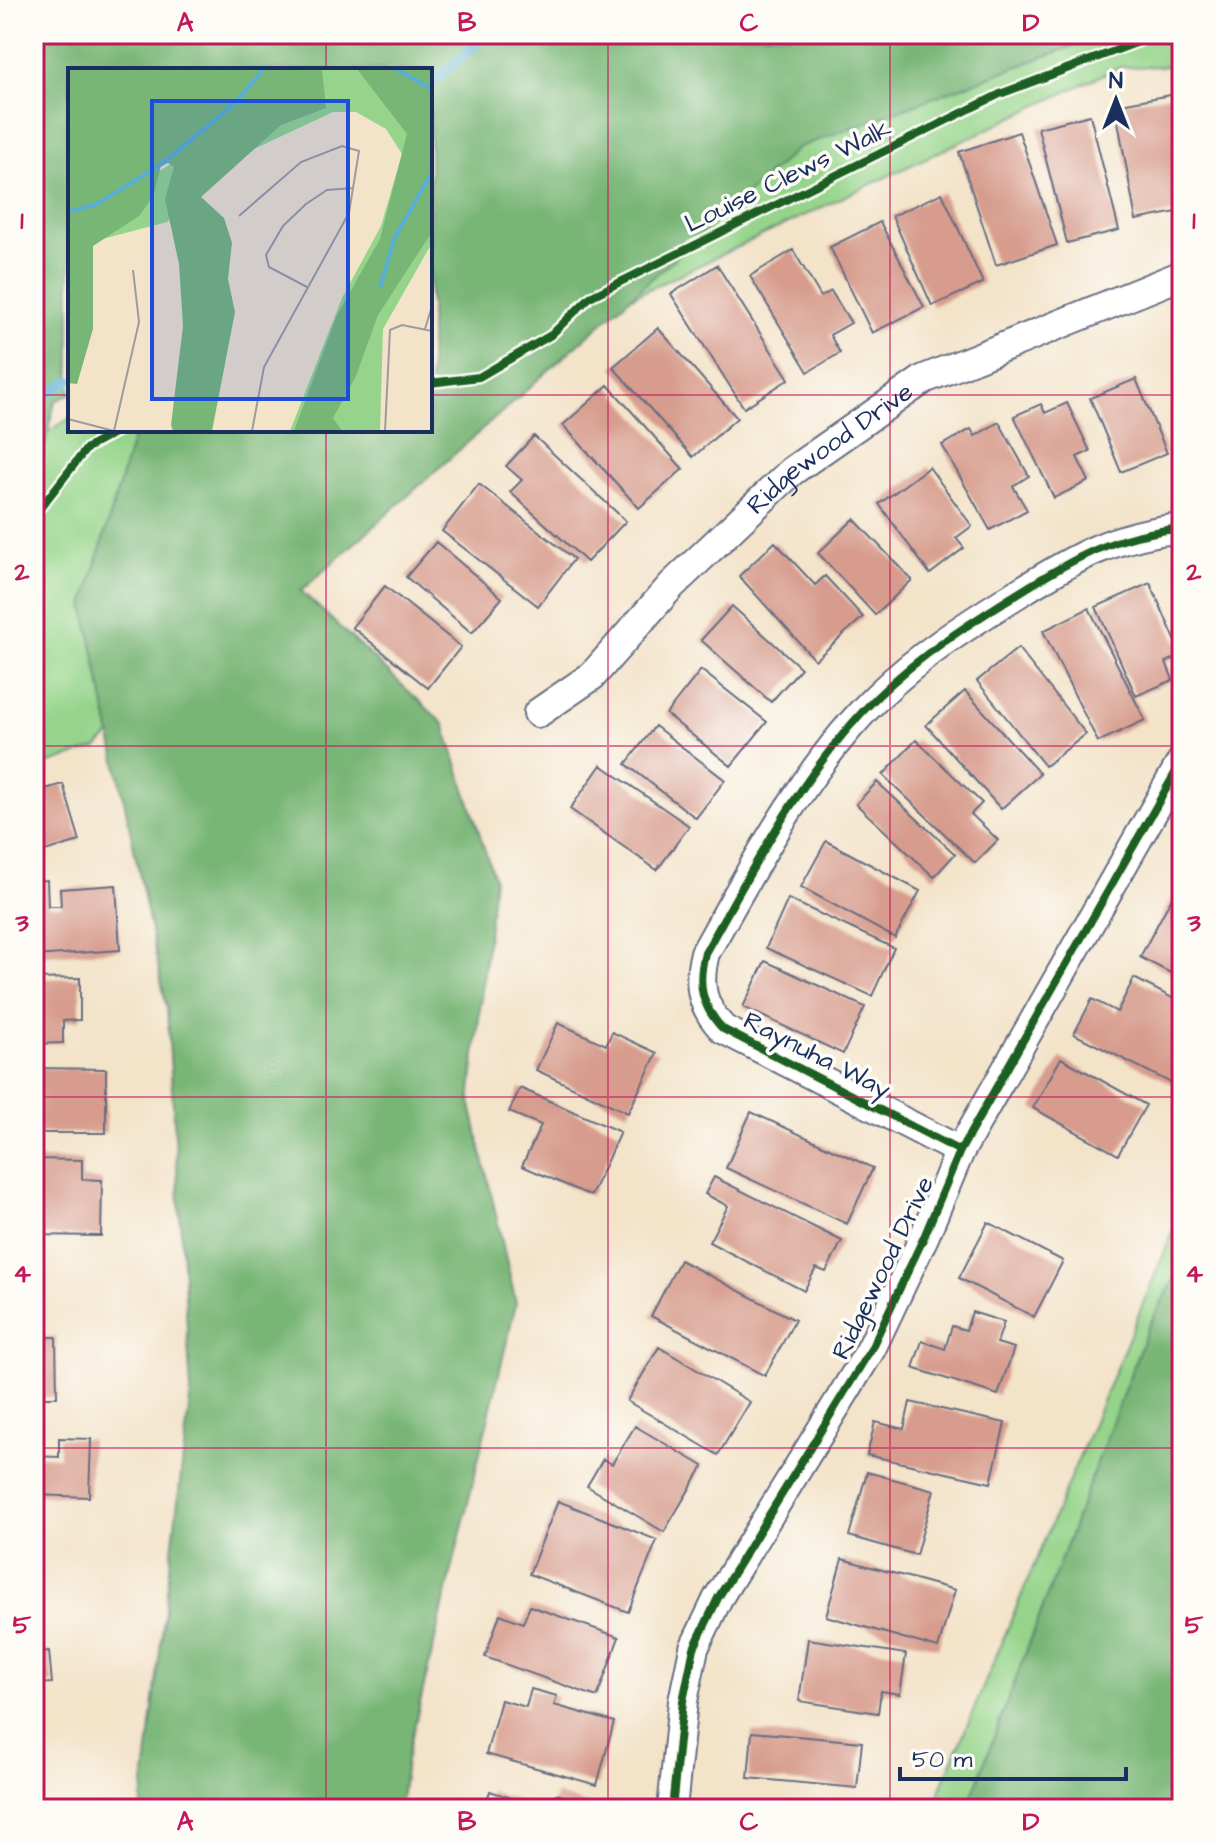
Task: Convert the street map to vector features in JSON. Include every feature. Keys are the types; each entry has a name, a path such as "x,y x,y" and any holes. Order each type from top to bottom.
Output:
{"street":[{"name":"Ridgewood Drive","path":"538,713 592,676 672,585 792,471 924,379 1182,275"},
{"name":"Raynuha Way","path":"960,1151 723,1029 711,1017 702,998 699,974 705,953 815,770 877,697 952,634 1086,551 1148,531 1182,528"},
{"name":"Ridgewood Drive","path":"672,1809 683,1701 694,1648 718,1598 871,1349 924,1237 960,1151 1182,761"}],"green space":[{"path":"34,34 1080,34 1081,43 799,147 301,591 444,724 494,878 470,1101 516,1303 406,1761 400,1809 141,1809 191,1391 167,1009 84,605 134,432 432,432 432,68 68,68 68,395 55,401 34,490"},
{"path":"568,34 1182,34 1182,66 1119,67 617,304 432,183"},
{"path":"68,419 68,432 418,432 377,459 97,748 34,768 34,441"},
{"path":"1182,1210 1182,1809 933,1809 939,1793"},
{"path":"1182,1266 1182,1809 967,1809 1148,1327"}],"building":[{"path":"1176,94 1182,129 1182,211 1136,220 1115,105"},
{"path":"1090,115 1119,230 1067,243 1038,128"},
{"path":"1019,132 1057,245 996,265 959,152"},
{"path":"942,193 983,283 932,306 892,216"},
{"path":"880,222 924,307 872,333 830,247"},
{"path":"793,250 821,297 831,291 851,323 830,335 840,353 808,372 750,276"},
{"path":"717,265 789,379 744,408 671,294"},
{"path":"658,328 737,418 693,457 613,367"},
{"path":"1136,379 1167,453 1121,472 1090,398"},
{"path":"608,385 683,469 639,508 563,425"},
{"path":"1067,403 1090,451 1077,457 1089,481 1054,498 1014,416 1041,404 1045,413"},
{"path":"999,422 1029,476 1013,486 1027,510 990,530 942,445 971,429 975,436"},
{"path":"534,436 626,521 587,562 510,492 522,480 506,466"},
{"path":"929,467 972,526 956,538 964,548 930,574 879,504"},
{"path":"479,484 574,559 538,606 442,531"},
{"path":"854,519 912,580 875,615 818,553"},
{"path":"436,542 502,598 472,633 406,577"},
{"path":"775,542 815,585 825,576 863,617 815,660 739,576"},
{"path":"1150,583 1182,655 1166,662 1173,680 1136,696 1096,607"},
{"path":"385,586 461,647 428,688 352,627"},
{"path":"732,606 801,668 771,702 701,640"},
{"path":"1089,608 1145,720 1098,742 1043,631"},
{"path":"1018,648 1086,734 1045,766 977,681"},
{"path":"701,670 767,722 731,766 666,714"},
{"path":"965,691 1040,774 1001,809 926,725"},
{"path":"655,726 725,780 696,818 626,764"},
{"path":"916,740 982,803 971,814 998,840 975,863 883,775"},
{"path":"601,765 689,826 657,870 570,809"},
{"path":"877,782 955,854 934,877 856,804"},
{"path":"63,784 80,841 34,854 34,792"},
{"path":"826,841 920,891 895,938 801,887"},
{"path":"47,880 48,906 61,906 60,889 116,885 120,950 34,956 34,881"},
{"path":"788,899 894,948 872,996 766,948"},
{"path":"1171,899 1182,905 1182,979 1140,957"},
{"path":"765,961 865,1007 843,1054 743,1007"},
{"path":"80,978 80,1020 63,1021 63,1043 34,1044 34,979"},
{"path":"1134,978 1182,1003 1182,1065 1173,1084 1074,1034 1092,999 1117,1012"},
{"path":"558,1023 606,1045 612,1032 657,1053 628,1113 536,1070"},
{"path":"1061,1058 1146,1105 1118,1155 1033,1108"},
{"path":"34,1068 106,1069 106,1133 34,1133"},
{"path":"520,1088 620,1132 591,1196 522,1166 541,1125 509,1112"},
{"path":"751,1112 873,1168 847,1224 726,1168"},
{"path":"34,1159 82,1160 82,1179 102,1180 101,1236 34,1235"},
{"path":"714,1177 842,1241 826,1272 816,1268 804,1291 709,1242 728,1206 705,1194"},
{"path":"988,1222 1063,1261 1034,1317 959,1278"},
{"path":"680,1260 795,1320 765,1376 651,1316"},
{"path":"972,1312 1004,1322 997,1343 1014,1348 998,1395 913,1368 922,1341 945,1349 952,1326 966,1330"},
{"path":"34,1337 56,1337 57,1397 34,1397"},
{"path":"659,1347 750,1402 718,1455 627,1401"},
{"path":"910,1402 1005,1423 991,1483 867,1455 875,1422 904,1429"},
{"path":"635,1426 703,1466 664,1532 587,1486 603,1459 612,1464"},
{"path":"59,1438 91,1439 89,1497 34,1495 34,1456 59,1457"},
{"path":"867,1472 934,1490 916,1555 849,1536"},
{"path":"558,1501 657,1540 628,1612 529,1574"},
{"path":"842,1559 955,1590 938,1648 826,1616"},
{"path":"530,1606 619,1637 597,1697 485,1657 500,1614 523,1623"},
{"path":"808,1639 906,1654 900,1694 881,1691 878,1713 799,1701"},
{"path":"49,1651 52,1683 34,1684 34,1652"},
{"path":"531,1689 557,1696 554,1705 614,1722 597,1785 486,1754 501,1700 526,1707"},
{"path":"752,1732 862,1742 857,1788 748,1778"},
{"path":"490,1791 542,1808 542,1809 484,1809"},
{"path":"556,1794 598,1808 598,1809 551,1809"}],"waterway":[{"path":"432,83 488,34"},
{"path":"34,402 68,381"}],"cycle path":[{"name":"Louise Clews Walk","path":"432,383 479,377 551,335 590,297 1000,94 1149,38 1182,39"},
{"path":"34,516 87,448 116,432"},
{"path":"960,1151 723,1029 710,1012 703,994 701,975 705,953 762,852 805,785 852,723 894,681 964,628 1078,558 1136,536 1182,528"},
{"path":"672,1809 683,1701 694,1648 718,1598 871,1349 924,1237 960,1151 1182,761"}]}
